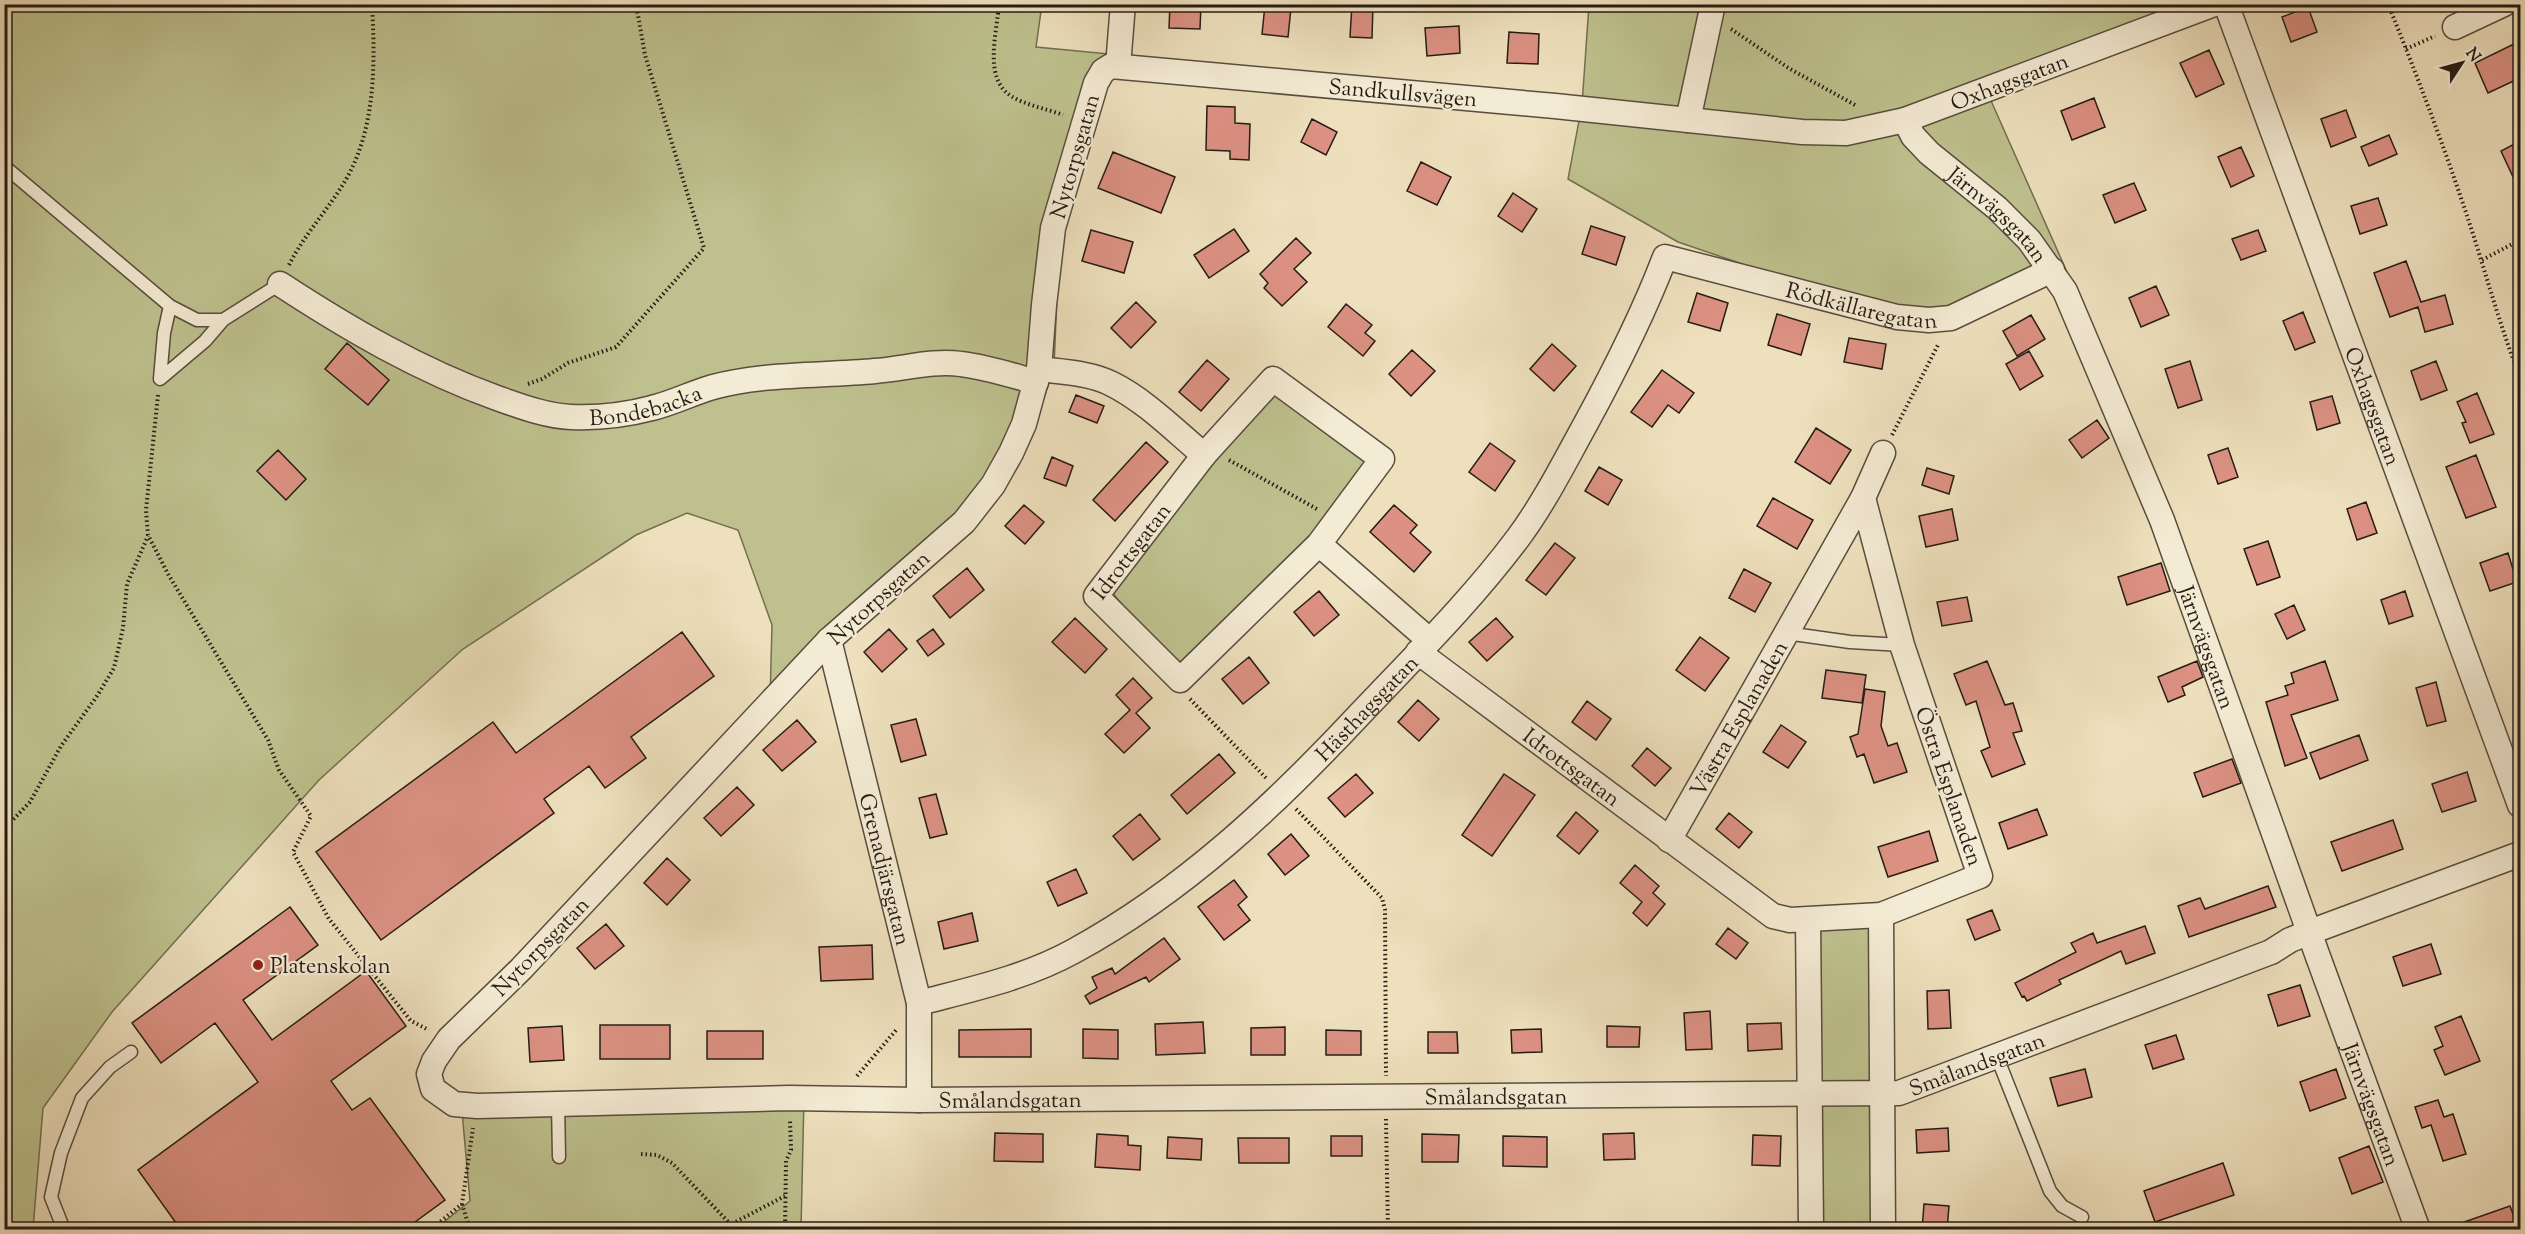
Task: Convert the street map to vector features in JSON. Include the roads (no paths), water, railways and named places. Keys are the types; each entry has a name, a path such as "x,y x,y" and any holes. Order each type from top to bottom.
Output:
{"street":[{"path":"1118,66 1123,4"},
{"name":"Oxhagsgatan","path":"1897,122 2214,4"},
{"name":"Oxhagsgatan","path":"2226,4 2520,805"},
{"path":"2455,27 2504,4"},
{"path":"1688,120 1712,9"},
{"name":"Nytorpsgatan","path":"433,1089 429,1074 434,1061 449,1039 521,969 829,640 964,522 993,485 1024,424 1038,376 1053,228 1095,83 1103,71 1111,66 1118,66"},
{"name":"Sandkullsvägen","path":"1118,66 1824,134 1846,133 1897,122"},
{"name":"Järnvägsgatan","path":"1897,122 1929,153 1997,208 2029,240 2065,291 2162,520 2418,1230"},
{"name":"Rödkällaregatan","path":"1665,257 1897,317 1929,320 1952,318 2052,270"},
{"name":"Hästhagsgatan","path":"919,1003 1014,979 1101,936 1209,861 1282,794 1486,578 1519,537 1553,484 1623,355 1646,308 1665,257"},
{"name":"Bondebacka","path":"280,284 377,344 462,385 528,409 569,417 612,417 653,408 712,388 762,377 828,376 958,363 1038,376"},
{"path":"1038,376 1086,376 1111,383 1207,451"},
{"name":"Idrottsgatan","path":"1273,379 1382,459 1319,544 1180,680 1096,596 1207,451 1273,379"},
{"name":"Västra Esplanaden","path":"1669,840 1863,498 1883,453"},
{"name":"Östra Esplanaden","path":"1863,498 1902,645 1980,876 1881,915"},
{"name":"Idrottsgatan","path":"1319,544 1423,646 1669,840"},
{"name":"Grenadjärsgatan","path":"829,640 919,1003 919,1100"},
{"path":"1669,840 1773,916 1790,920 1808,920 1881,915 1883,1230"},
{"name":"Smålandsgatan","path":"433,1089 453,1104 477,1106 789,1098 919,1100 1899,1093 2271,952 2290,940 2310,932 2520,854"},
{"path":"1808,920 1811,1230"}],"lane":[{"path":"4,166 170,306 197,320 223,320"},
{"path":"170,306 164,333 160,380 206,341 223,320 280,284"},
{"path":"1786,633 1850,642 1902,645"},
{"path":"64,1230 51,1197 61,1153 82,1098 110,1067 131,1052"},
{"path":"1996,1057 2050,1191 2062,1206 2082,1216"},
{"path":"558,1103 559,1157"}],"place":[{"name":"Platenskolan","path":"258,965"}]}
